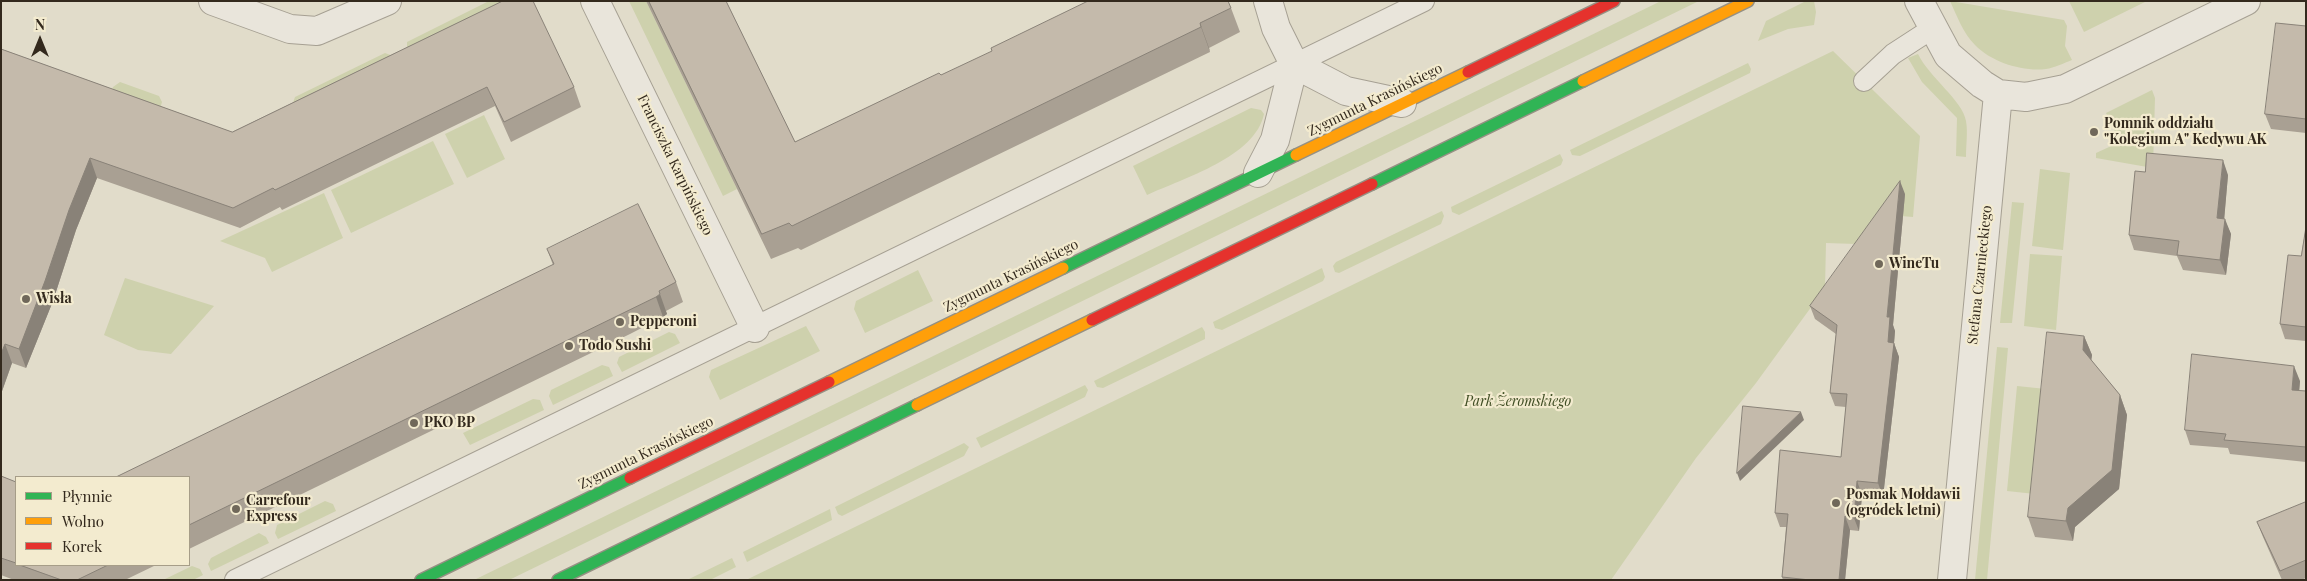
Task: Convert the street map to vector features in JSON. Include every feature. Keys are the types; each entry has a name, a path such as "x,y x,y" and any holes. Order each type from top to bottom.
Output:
{"main road":[{"name":"Zygmunta Krasińskiego","path":"421,580 1614,1"},
{"path":"558,580 1748,1"}],"street":[{"path":"213,1 290,29 317,31 387,1"},
{"name":"Franciszka Karpińskiego","path":"595,1 755,328"},
{"path":"1268,1 1276,28 1294,64 1346,91 1402,103"},
{"path":"1919,1 1948,55 1982,84 1998,94 2026,97 2065,89 2246,1"},
{"path":"1258,173 1275,140 1294,64"},
{"name":"Stefana Czarnieckiego","path":"1952,580 1998,94"}],"lane":[{"path":"235,580 1424,1"},
{"path":"1864,81 1894,54 1933,28"}],"green space":[{"path":"489,1 527,1 407,49 407,42"},
{"path":"629,1 646,1 737,189 723,196"},
{"path":"1661,1 1699,1 509,580 474,580"},
{"path":"1806,1 1814,1 1816,12 1814,25 1788,29 1758,41 1766,21"},
{"path":"1950,1 2064,20 2067,26 2065,46 2072,60 2052,68 2037,70 1998,61 1982,51 1967,35"},
{"path":"2069,1 2147,1 2084,32"},
{"name":"Park Żeromskiego","path":"1833,51 1920,136 1913,217 1877,214 1856,244 1826,243 1825,288 1756,383 1696,458 1611,580 746,580"},
{"path":"385,53 393,56 290,111 295,97"},
{"path":"1918,54 1923,63 1964,113 1967,130 1966,157 1956,156 1957,118 1922,82 1908,58"},
{"path":"1748,63 1751,69 1750,73 1580,156 1572,155 1570,150"},
{"path":"120,82 159,96 162,102 157,119 108,101 113,87"},
{"path":"2152,90 2155,98 2153,168 2096,158 2096,153 2120,142 2106,113"},
{"path":"1251,108 1261,110 1264,114 1258,129 1233,154 1198,173 1147,195 1133,166"},
{"path":"484,115 505,159 467,178 445,134"},
{"path":"433,141 454,184 351,233 331,190"},
{"path":"1560,154 1563,160 1561,165 1459,215 1452,212 1451,207"},
{"path":"2040,169 2070,173 2063,250 2032,246"},
{"path":"324,193 343,238 272,272 265,258 220,241"},
{"path":"2012,202 2024,203 2012,323 2000,323"},
{"path":"1442,211 1444,216 1441,224 1339,273 1335,272 1333,266 1336,262"},
{"path":"2030,254 2062,256 2056,330 2024,326"},
{"path":"1322,268 1325,277 1323,281 1222,330 1215,328 1213,322"},
{"path":"918,270 933,301 865,333 854,309 856,301"},
{"path":"125,278 214,306 171,354 138,350 104,335"},
{"path":"806,326 820,351 720,400 709,377 711,370"},
{"path":"1202,327 1205,332 1205,339 1103,388 1097,387 1094,381"},
{"path":"669,332 675,334 680,343 622,372 617,363 619,357"},
{"path":"1997,347 2008,348 1987,580 1975,580"},
{"path":"602,365 609,367 613,376 553,405 549,396 551,390"},
{"path":"1085,385 1088,390 1085,397 981,448 976,438"},
{"path":"2017,386 2046,389 2035,494 2007,491"},
{"path":"533,399 540,400 544,410 470,445 463,433"},
{"path":"964,443 969,447 964,456 842,516 838,514 835,507"},
{"path":"325,501 333,504 336,511 278,539 275,533 277,525"},
{"path":"830,509 832,520 747,562 743,552"},
{"path":"259,533 266,537 269,543 211,571 208,564 211,558"},
{"path":"732,558 736,567 710,580 687,580"},
{"path":"192,566 200,569 203,575 193,580 163,580"}],"building":[{"path":"503,1 533,1 574,87 504,122 487,87 275,190 273,188 233,208 90,158 69,210 19,349 5,344 1,354 1,49 232,132"},
{"path":"649,1 726,1 795,142 939,73 941,75 992,51 991,48 1088,1 1228,1 1231,8 1200,23 1201,27 792,226 789,223 762,234"},
{"path":"2276,23 2306,26 2306,119 2265,114"},
{"path":"2147,153 2223,160 2217,218 2225,219 2220,260 2177,255 2179,241 2129,235 2135,171 2145,172"},
{"path":"1900,181 1887,317 1890,317 1888,342 1894,343 1878,483 1857,481 1854,518 1845,516 1839,580 1810,580 1782,577 1788,514 1775,513 1780,450 1841,457 1847,394 1830,393 1837,325 1810,306"},
{"path":"638,204 676,282 659,291 660,294 656,297 190,525 190,476 118,476 554,264 547,249"},
{"path":"2306,227 2306,327 2280,324 2288,255 2301,256"},
{"path":"2047,332 2084,336 2083,350 2120,395 2112,470 2068,508 2066,521 2028,517"},
{"path":"2192,354 2294,366 2292,390 2306,391 2306,447 2224,440 2226,434 2185,430"},
{"path":"1743,406 1801,412 1737,473"},
{"path":"1,476 15,482 15,563 1,558"},
{"path":"2306,502 2306,560 2280,571 2257,522"},
{"path":"23,566 106,566 77,580 62,580"}],"traffic: fast":[{"path":"1372,184 1583,81"},
{"path":"1063,268 1296,155"},
{"path":"558,580 917,405"},
{"path":"421,580 630,478"}],"traffic: slow":[{"path":"1583,81 1748,1"},
{"path":"1296,155 1468,72"},
{"path":"829,382 1063,268"},
{"path":"917,405 1092,320"}],"traffic: jam":[{"path":"1468,72 1614,1"},
{"path":"1092,320 1372,184"},
{"path":"630,478 829,382"}],"place":[{"name":"Pomnik oddziału \"Kolegium A\" Kedywu AK","path":"2094,132"},
{"name":"WineTu","path":"1879,264"},
{"name":"Wisła","path":"26,299"},
{"name":"Pepperoni","path":"620,322"},
{"name":"Todo Sushi","path":"569,346"},
{"name":"PKO BP","path":"414,423"},
{"name":"Posmak Mołdawii (ogródek letni)","path":"1836,503"},
{"name":"Carrefour Express","path":"236,509"}]}
